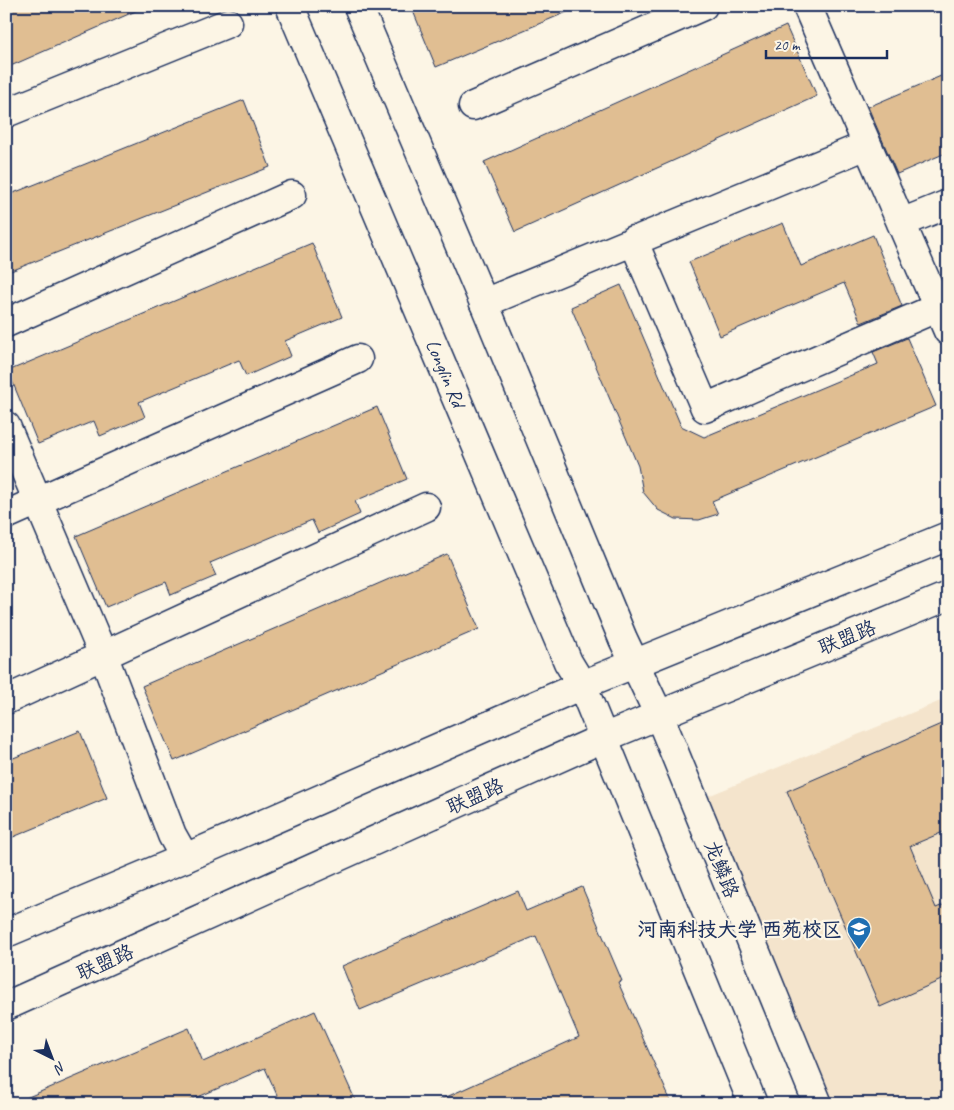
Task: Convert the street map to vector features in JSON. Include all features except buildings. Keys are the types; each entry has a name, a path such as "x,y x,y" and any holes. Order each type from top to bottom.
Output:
{"main road":[{"name":"Longlin Rd","path":"290,6 568,662 582,685 603,738"},
{"path":"358,6 484,303 622,639 636,663"},
{"path":"473,106 702,6"},
{"path":"633,240 705,408 944,314 901,223 807,6"},
{"path":"6,113 228,23"},
{"path":"484,303 633,240 868,145"},
{"path":"6,323 292,195"},
{"path":"901,223 948,204"},
{"path":"6,515 358,359"},
{"path":"6,426 104,657 172,835 185,858"},
{"path":"6,700 104,657 426,507"},
{"path":"6,933 185,858 582,685 948,536"},
{"name":"联盟路","path":"6,1006 603,738 948,596"},
{"name":"龙鳞路","path":"636,663 818,1104"},
{"path":"603,738 753,1104"}],"shaded area":[{"name":"河南科技大学 西苑校区","path":"948,698 948,1104 834,1104 708,796"}],"place":[{"name":"河南科技大学 西苑校区","path":"859,950"}]}
